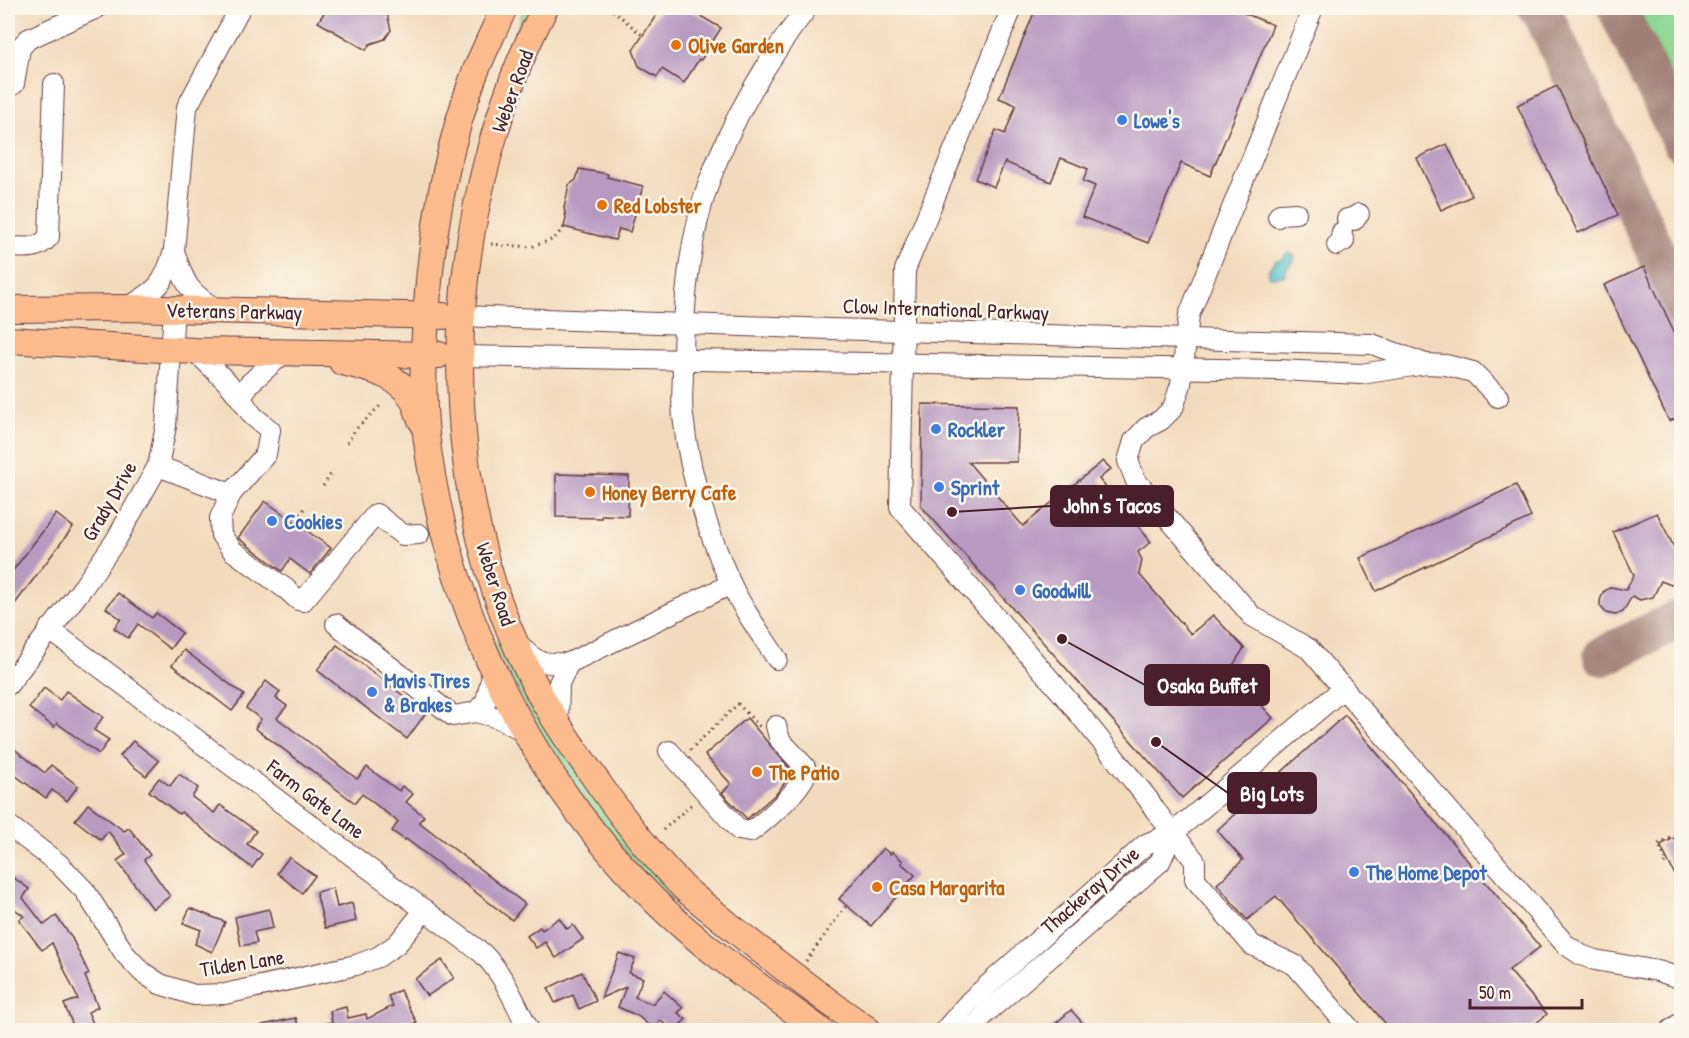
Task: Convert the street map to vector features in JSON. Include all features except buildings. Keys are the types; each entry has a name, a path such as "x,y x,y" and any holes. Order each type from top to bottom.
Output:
{"main road":[{"name":"Weber Road","path":"504,8 473,77 460,119 442,187 432,246 424,354 426,432 438,511 451,562 493,671 524,731 569,800 627,871 682,926 820,1030"},
{"name":"Weber Road","path":"545,8 519,68 491,148 471,235 461,316 460,356 464,454 479,531 495,588 512,636 532,680 559,727 626,823 685,889 794,977 868,1030"},
{"name":"Veterans Parkway","path":"8,309 127,308 461,316"},
{"name":"Veterans Parkway","path":"8,340 184,350 460,356"},
{"path":"295,352 374,370 397,381 411,396 426,432"}],"street":[{"path":"14,84 20,48 28,39 97,8"},
{"path":"127,308 157,289 168,273 174,251 187,107 240,8"},
{"path":"777,659 731,584 714,545 690,458 682,414 684,324 687,268 709,182 725,142 764,69 806,8"},
{"path":"1012,8 905,270 900,507 1067,699 1196,861 1195,879 1252,945 1295,965 1351,1030"},
{"path":"1313,8 1189,315 1184,368 1173,408 1161,420 1146,428 1134,441 1128,461 1136,481 1252,616 1309,649 1564,944 1581,955 1595,960 1658,971 1682,979"},
{"path":"8,247 35,248 41,246 49,237 54,84"},
{"path":"174,251 183,278 197,298 219,311"},
{"name":"Grady Drive","path":"8,685 84,586 116,540 158,466 184,350 174,310"},
{"name":"Clow International Parkway","path":"461,316 904,332 1372,344 1426,364"},
{"path":"184,350 228,383 253,416 270,430 266,454 231,495 220,518 221,535 233,551 298,600 303,601 376,514 403,535 419,534"},
{"path":"241,399 249,384 295,352"},
{"name":"Clow International Parkway","path":"460,356 1184,368 1361,374 1426,364 1446,365 1473,372 1498,397"},
{"path":"158,466 231,495"},
{"path":"512,636 527,654 537,660 549,665 569,663 731,584"},
{"path":"336,624 453,716 476,712 498,718 524,731"},
{"name":"Farm Gate Lane","path":"49,629 482,953 494,965 529,1030"},
{"path":"559,727 559,683 569,663"},
{"path":"476,712 486,700 493,671"},
{"name":"Thackeray Drive","path":"971,1030 986,1013 1160,862 1173,833 1344,688"},
{"path":"669,751 739,830 750,832 803,780 806,772 805,767 770,728"},
{"name":"Tilden Lane","path":"8,825 59,864 85,891 124,954 142,972 160,984 194,995 225,994 356,965 378,957 397,944 425,910"},
{"path":"945,1030 970,1000 1146,844 1173,833"},
{"path":"1671,1030 1682,1022"}],"path":[{"path":"607,8 642,34"},
{"path":"491,244 531,247 554,239 564,227"},
{"path":"346,443 355,430 382,404"},
{"path":"322,486 333,471"},
{"path":"299,514 304,508"},
{"path":"697,757 690,749 738,704 770,728"},
{"path":"663,830 705,792"},
{"path":"1664,864 1667,862 1658,844 1682,832"},
{"path":"794,977 846,906"}],"green space":[{"path":"524,8 536,8 516,50 511,48"},
{"path":"1628,8 1681,8 1681,104 1676,97"},
{"path":"497,641 524,688 689,907 686,910 650,882 561,771 492,643"}],"water":[{"path":"1288,253 1294,255 1294,261 1287,268 1284,276 1269,277 1269,269 1276,260 1279,261"}],"taxiway":[{"path":"1538,8 1542,12 1682,307"},
{"path":"1617,8 1682,142"},
{"path":"1603,656 1682,618"}],"place":[{"name":"Olive Garden","path":"676,45"},
{"name":"Lowe's","path":"1122,120"},
{"name":"Red Lobster","path":"602,205"},
{"name":"Rockler","path":"936,429"},
{"name":"Sprint","path":"939,487"},
{"name":"Honey Berry Cafe","path":"590,492"},
{"name":"John's Tacos","path":"952,512"},
{"name":"Cookies","path":"272,521"},
{"name":"Goodwill","path":"1020,590"},
{"name":"Osaka Buffet","path":"1062,639"},
{"name":"Mavis Tires & Brakes","path":"372,692"},
{"name":"Big Lots","path":"1156,742"},
{"name":"The Patio","path":"757,772"},
{"name":"The Home Depot","path":"1354,872"},
{"name":"Casa Margarita","path":"877,887"}]}
